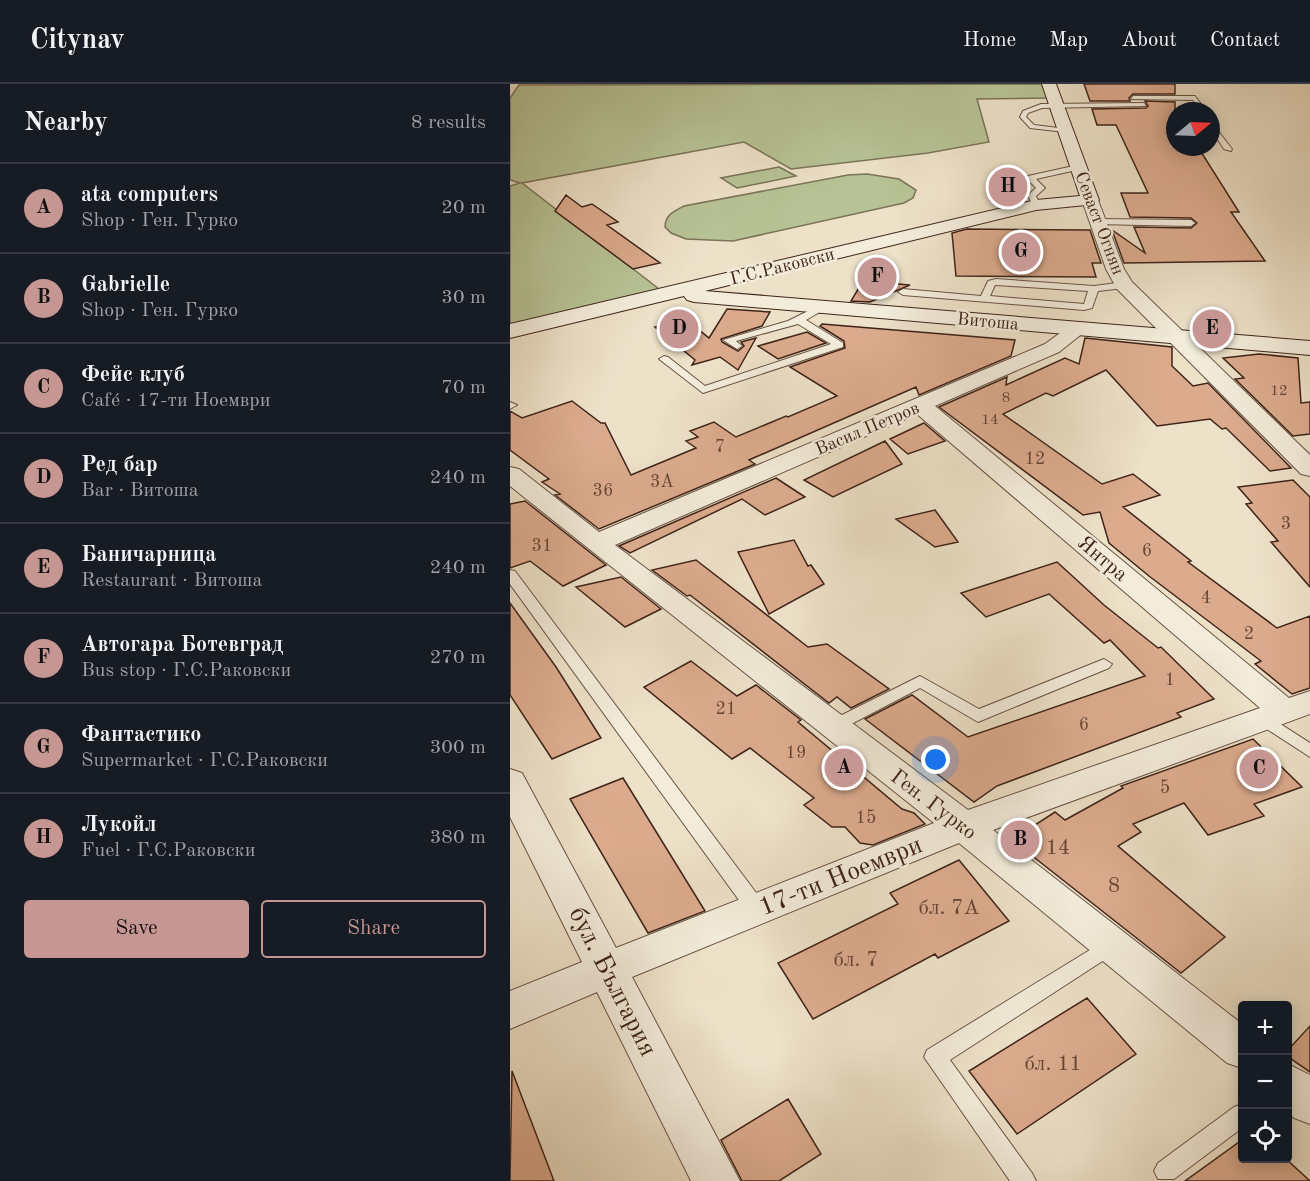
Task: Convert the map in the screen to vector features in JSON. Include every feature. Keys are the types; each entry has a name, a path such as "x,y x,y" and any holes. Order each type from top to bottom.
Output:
{"street":[{"name":"Севаст Огнян","path":"1049,84 1118,277 1310,470"},
{"name":"Г.С.Раковски","path":"510,331 1036,205 1090,200"},
{"name":"Витоша","path":"665,294 1310,348"},
{"name":"Васил Петров","path":"596,543 1052,348 1078,328"},
{"name":"Янтра","path":"920,405 1287,711"},
{"name":"Ген. Гурко","path":"510,474 832,727 963,826 1238,1047"},
{"name":"17-ти Ноември","path":"510,1010 756,908 963,826 1287,711"},
{"name":"бул. България","path":"510,782 716,1181"},
{"path":"1292,1089 1310,1103"}],"lane":[{"path":"1092,105 1092,98 1195,98 1197,102"},
{"path":"1065,130 1032,127 1023,117 1025,112 1032,108 1056,105 1144,105"},
{"path":"1220,137 1228,149"},
{"path":"1036,205 1032,195 1041,188 1031,178 1078,167"},
{"path":"1098,222 1191,223"},
{"path":"984,299 991,283 996,282 1094,289 1124,285"},
{"path":"903,292 1084,308 1089,306 1094,289"},
{"path":"737,346 728,340 799,320 822,307"},
{"path":"664,359 703,390 839,345 799,320"},
{"path":"510,574 756,908"},
{"path":"832,727 920,681 978,716 1104,664"},
{"path":"1287,711 1310,751"},
{"path":"1024,1181 935,1057 1111,945"},
{"path":"1166,1171 1238,1118"}],"green space":[{"path":"1043,84 1049,98 977,99 989,142 928,153 791,169 744,142 522,183 663,292 510,327 510,186 520,183 510,180 510,98 519,85"},
{"path":"779,167 796,176 737,188 721,178"},
{"path":"867,174 899,179 916,190 913,198 904,203 733,241 686,239 671,233 665,227 668,216 684,206 848,175"}],"building":[{"path":"1084,84 1175,84 1175,94 1133,94 1129,98 1130,101 1090,101"},
{"path":"1145,101 1175,102 1166,102 1166,156 1204,156 1239,212 1231,212 1265,261 1124,263 1112,230 1145,253 1134,227 1191,228 1197,223 1191,218 1130,217 1121,193 1148,193 1116,125 1097,125 1092,109 1146,108 1148,106"},
{"path":"566,195 582,207 592,204 618,222 607,225 660,263 633,269 555,211"},
{"path":"967,229 1090,230 1101,263 1092,263 1096,277 956,276 952,233"},
{"path":"863,281 910,285 870,302 851,301"},
{"path":"727,309 770,312 762,326 721,339 722,342 738,351 744,346 741,342 756,338 738,370 720,357 692,365 695,360 655,327 686,319 709,338"},
{"path":"822,324 1015,340 1011,356 919,395 916,387 749,460 755,464 599,529 555,495 560,494 542,482 549,479 510,450 510,411 522,418 572,401 601,423 605,423 631,475 696,448 686,441 698,437 690,431 714,422 736,437 788,417 837,396 790,367 845,348 844,341 820,326"},
{"path":"807,332 826,343 778,359 758,346"},
{"path":"1085,338 1172,347 1172,366 1193,386 1208,383 1291,468 1270,471 1226,428 1222,429 1210,419 1157,426 1106,370 1053,396 1046,393 1003,414 1102,484 1133,474 1160,495 1123,507 1191,561 1188,562 1277,628 1310,616 1310,688 1292,694 1255,664 1261,661 1109,543 1100,512 1083,515 939,407 1007,377 1006,385 1065,358 1079,364"},
{"path":"1259,354 1298,358 1301,403 1310,402 1310,434 1293,436 1235,379 1244,378 1223,358"},
{"path":"924,423 945,441 908,454 890,439"},
{"path":"885,441 902,464 833,497 804,480"},
{"path":"776,478 805,497 765,515 742,499 630,553 619,546"},
{"path":"1293,480 1310,497 1310,587 1271,542 1278,541 1246,504 1252,503 1238,487"},
{"path":"525,501 606,565 563,586 530,561 510,568 510,504"},
{"path":"935,510 958,542 935,547 896,519"},
{"path":"794,540 808,566 811,565 824,584 769,614 738,552"},
{"path":"696,560 808,647 827,644 889,689 851,708 837,697 829,703 690,595 687,596 652,570"},
{"path":"1057,562 1104,605 1158,648 1161,647 1214,699 1177,713 1181,717 997,786 974,802 865,719 912,695 968,737 1145,676 1110,640 1104,643 1049,594 986,617 961,593"},
{"path":"621,577 661,609 625,627 576,587"},
{"path":"510,603 556,667 601,738 552,759 510,695"},
{"path":"691,661 737,696 756,685 801,720 798,722 902,809 914,813 925,824 873,845 860,843 845,827 832,827 804,805 814,798 750,748 732,759 644,687"},
{"path":"1253,739 1302,787 1254,804 1264,816 1208,835 1184,803 1133,824 1141,832 1118,846 1225,937 1181,973 1012,840 1055,812 1065,820 1123,788 1121,786"},
{"path":"623,778 705,911 648,933 570,799"},
{"path":"959,860 1009,921 938,958 935,954 813,1019 778,963 898,904 890,893"},
{"path":"1087,998 1136,1054 1017,1134 969,1071"},
{"path":"1310,1026 1310,1072 1292,1059 1292,1046"},
{"path":"512,1071 554,1181 510,1181"},
{"path":"788,1099 821,1154 779,1181 742,1181 721,1140"},
{"path":"1238,1143 1238,1163 1290,1163 1310,1181 1185,1181"}],"place":[{"name":"Лукойл","path":"1008,187"},
{"name":"Фантастико","path":"1021,252"},
{"name":"Автогара Ботевград","path":"877,277"},
{"name":"Ред бар","path":"679,329"},
{"name":"Баничарница","path":"1212,329"},
{"name":"ata computers","path":"844,768"},
{"name":"Фейс клуб","path":"1259,769"},
{"name":"Gabrielle","path":"1020,840"}]}
